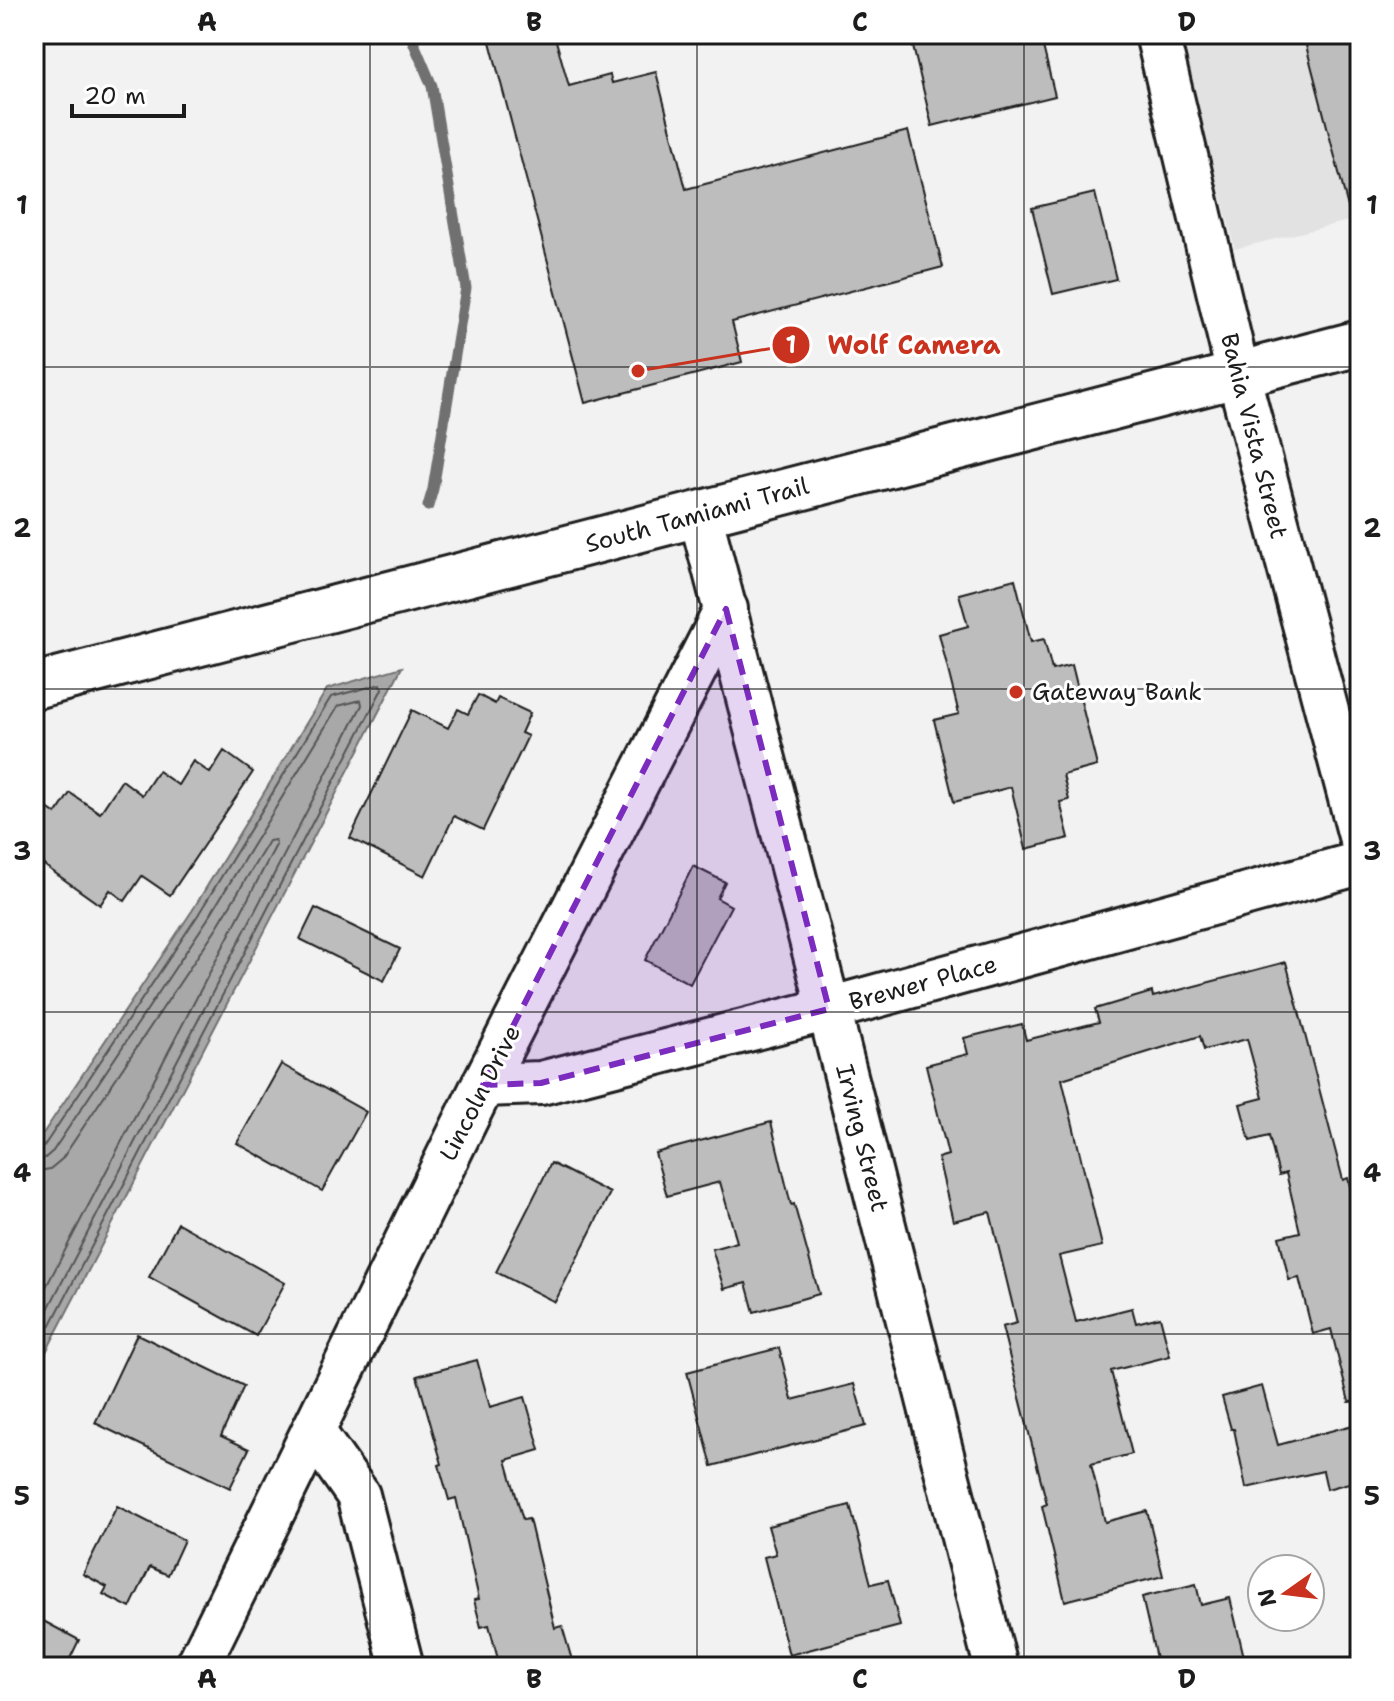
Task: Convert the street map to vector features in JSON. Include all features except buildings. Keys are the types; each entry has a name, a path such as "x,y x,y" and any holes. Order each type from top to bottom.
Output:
{"main road":[{"name":"South Tamiami Trail","path":"34,686 1360,343"}],"street":[{"name":"Bahia Vista Street","path":"1157,34 1238,374 1360,836"},
{"path":"700,514 726,609"},
{"name":"Irving Street","path":"726,609 996,1667"},
{"name":"Lincoln Drive","path":"197,1667 483,1085 726,609"},
{"name":"Brewer Place","path":"483,1085 541,1083 829,1009 1360,863"},
{"path":"313,1431 358,1495 402,1667"}],"highlighted area":[{"path":"726,609 829,1009 541,1083 483,1085"}],"shaded area":[{"path":"1179,34 1360,34 1360,218 1235,249"}],"water":[{"path":"402,667 34,1375 34,1147 192,911 327,689"}],"waterway":[{"path":"410,34 432,86 466,288 428,506"}],"place":[{"name":"Wolf Camera","path":"638,371"},
{"name":"Gateway Bank","path":"1016,692"}]}
